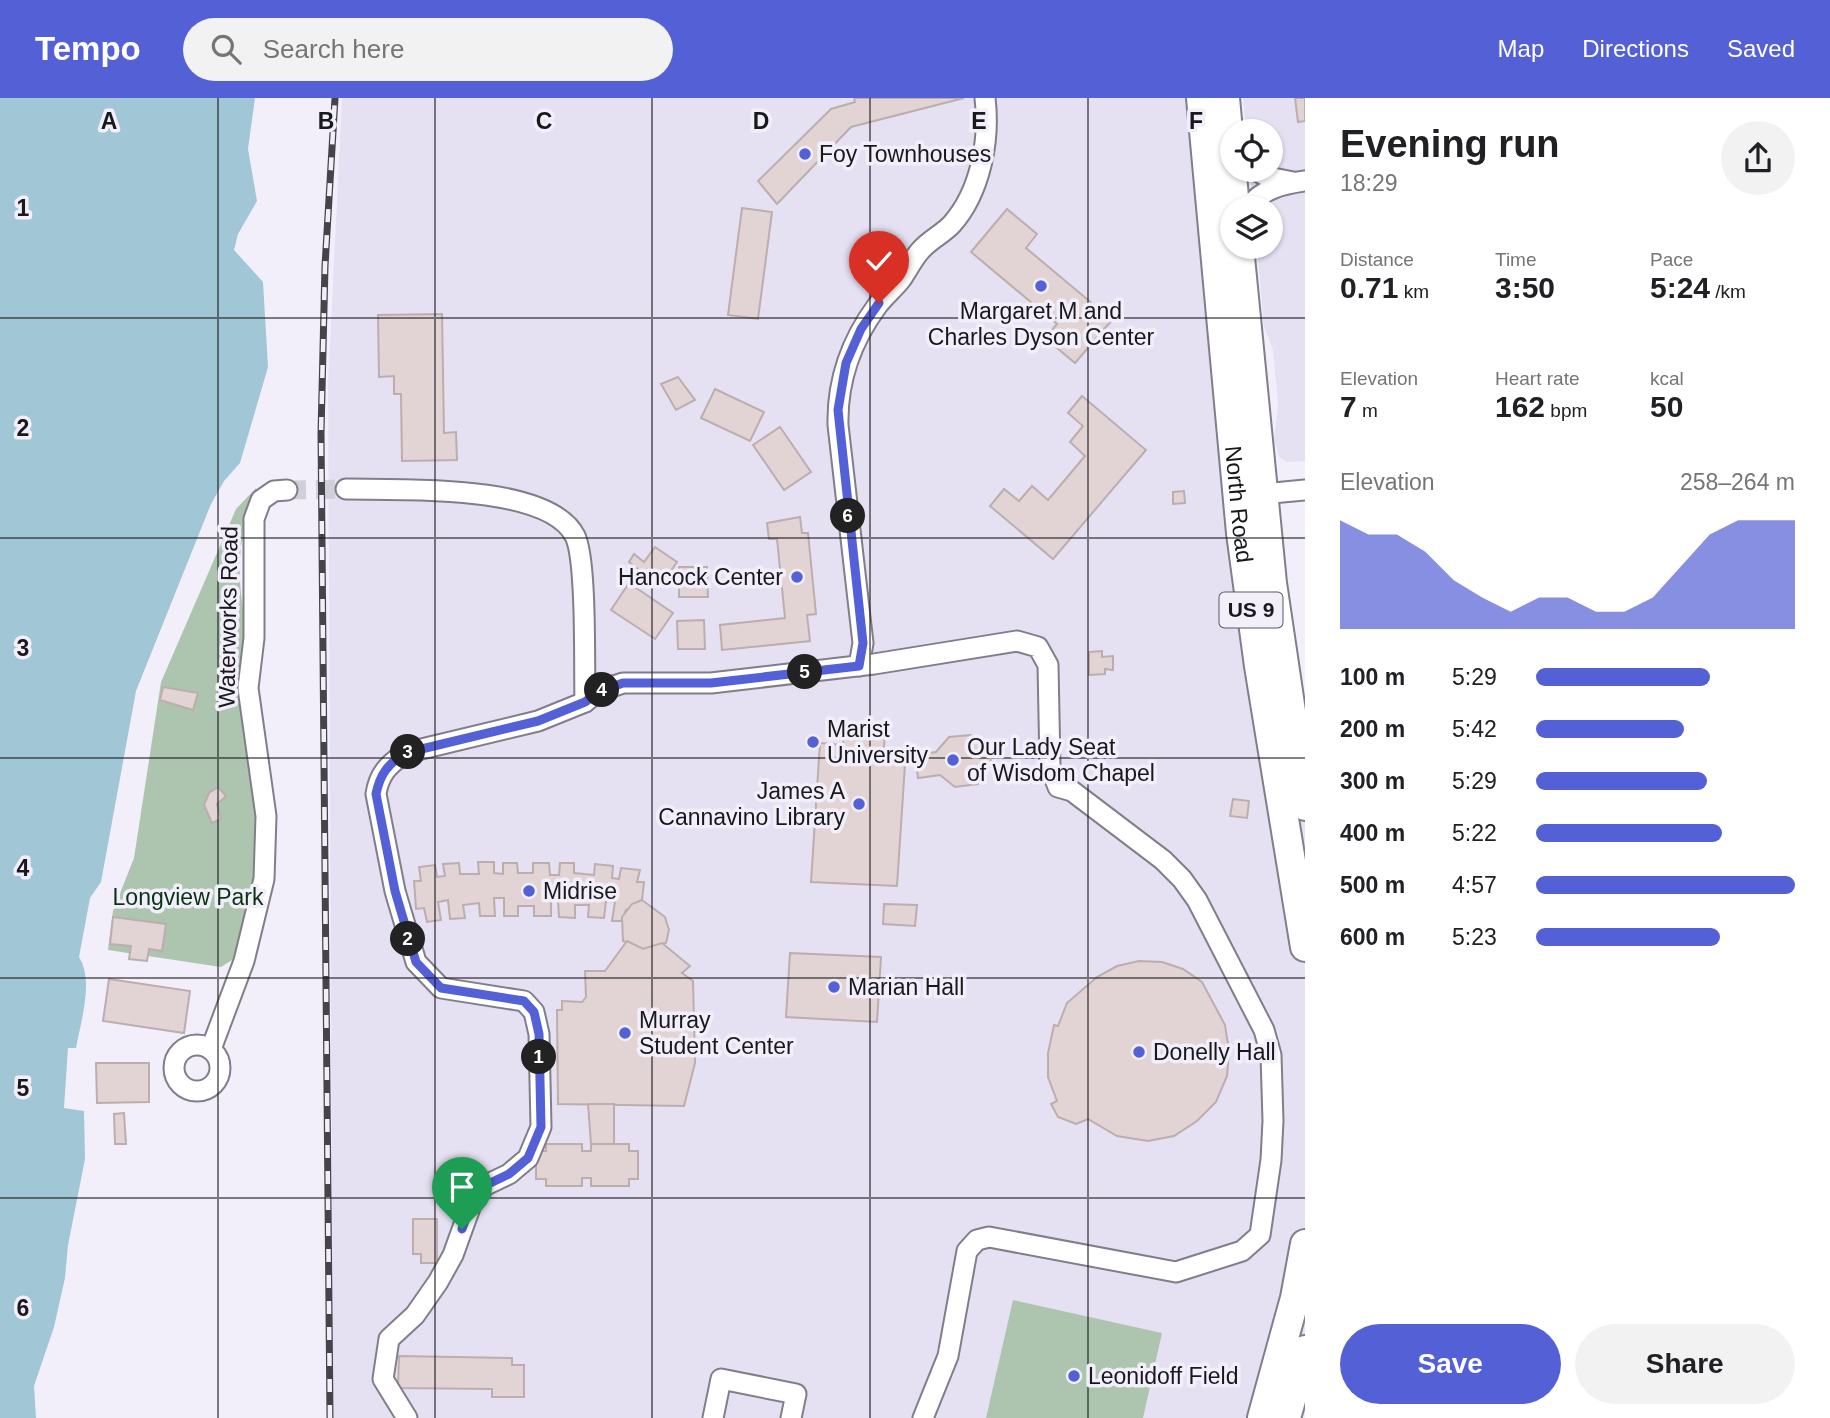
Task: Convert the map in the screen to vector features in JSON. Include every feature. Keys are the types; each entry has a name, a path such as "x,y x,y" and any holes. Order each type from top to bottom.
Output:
{"highway":[{"name":"North Road","path":"1201,98 1250,495 1277,627 1305,806"},
{"path":"1225,98 1227,119"},
{"name":"North Road","path":"1240,259 1259,666 1305,947"},
{"path":"1262,1418 1295,1298 1305,1244"},
{"path":"1286,1418 1305,1350"}],"street":[{"path":"859,666 863,643 838,417 846,363 861,329 879,303 901,279 921,250 952,224 970,196 981,163 988,116 985,98"},
{"path":"1283,179 1301,182"},
{"path":"1259,196 1301,182"},
{"path":"346,489 427,489 511,500 550,513 566,523 576,538 580,563 585,702"},
{"name":"Waterworks Road","path":"211,1049 244,961 264,879 266,816 248,688 254,638 254,519 261,500 274,491 286,490"},
{"path":"1250,495 1305,490"},
{"path":"407,1418 383,1379 389,1339 415,1315 438,1282 453,1255 471,1205 484,1186 509,1174 528,1158 541,1127 539,1034 534,1012 524,1001 441,988 416,962 395,891 376,794 379,780 389,764 405,753 538,721 623,683 711,683 859,666 1006,643 1027,643 1038,647 1048,665 1050,766 1058,787 1072,791 1163,860 1182,879 1197,900 1264,1030 1271,1055 1271,1160 1260,1235 1242,1251 1192,1269 1158,1271 989,1237 977,1240 967,1251 948,1356 923,1418"},
{"path":"713,1418 721,1379 796,1394 791,1418"}],"shaded area":[{"name":"Marist University","path":"342,98 1201,98 1220,227 1220,259 1225,259 1305,803 1305,1349 1287,1418 333,1418 328,385"},
{"path":"1243,98 1305,98 1305,461 1287,462 1280,458 1274,441 1278,404 1273,350 1264,327 1258,259 1283,259 1283,196 1252,196 1251,182 1283,182 1283,119 1245,119"}],"green space":[{"name":"Longview Park","path":"256,488 242,538 240,566 241,595 250,636 258,777 258,877 240,955 221,967 108,950 113,911 134,858 161,682 236,509"},
{"name":"Leonidoff Field","path":"1013,1300 1162,1333 1143,1418 986,1418"}],"water":[{"path":"0,98 255,98 248,149 257,201 238,234 234,250 263,282 268,367 240,463 224,481 211,504 136,691 101,882 90,898 79,957 86,977 85,1001 76,1048 68,1048 64,1108 84,1111 85,1159 54,1327 34,1386 36,1418 0,1418"}],"building":[{"name":"Foy Townhouses","path":"854,98 964,98 851,127 777,204 758,181 831,109 855,102"},
{"path":"1295,98 1305,98 1305,121 1298,122"},
{"path":"742,208 772,212 758,319 728,315"},
{"name":"Margaret M and Charles Dyson Center","path":"1007,209 1037,234 1026,248 1112,320 1075,363 1045,338 1057,324 971,252"},
{"path":"442,314 444,433 456,432 457,460 402,461 401,394 394,394 394,376 379,377 378,315"},
{"path":"678,377 695,400 676,410 661,384"},
{"path":"715,389 764,412 750,441 701,418"},
{"path":"1082,396 1146,450 1053,559 990,506 1004,489 1019,501 1032,486 1048,500 1085,456 1070,442 1083,426 1068,413"},
{"path":"780,427 811,472 784,490 753,445"},
{"path":"1184,491 1185,503 1173,504 1173,492"},
{"name":"Hancock Center","path":"800,517 802,533 808,533 816,614 807,615 810,641 722,650 720,625 785,618 777,539 769,539 767,523"},
{"path":"655,547 677,562 660,587 629,562 634,554 644,562"},
{"path":"679,567 707,567 708,597 679,597"},
{"path":"629,583 673,613 655,639 611,610"},
{"path":"704,620 705,649 678,649 677,621"},
{"path":"1102,651 1102,657 1113,656 1113,670 1105,669 1105,674 1089,675 1089,652"},
{"path":"163,687 198,693 193,710 160,700"},
{"name":"James A Cannavino Library","path":"845,724 885,726 884,748 906,749 897,886 811,882 820,743 843,745"},
{"name":"Our Lady Seat of Wisdom Chapel","path":"971,735 990,748 991,765 978,784 955,787 940,775 918,778 915,755 936,752 949,737"},
{"path":"218,787 226,796 217,804 221,819 212,823 204,805 209,793"},
{"path":"1233,799 1249,801 1247,818 1230,816"},
{"name":"Midrise","path":"478,862 494,862 494,873 503,874 503,863 517,863 518,873 533,873 533,863 549,863 550,875 559,875 560,863 574,863 574,873 594,875 595,864 613,866 612,878 619,879 621,868 640,870 637,882 644,882 642,900 626,910 622,921 612,921 615,902 606,901 604,918 588,917 589,905 575,905 575,918 559,917 558,899 551,899 551,916 534,916 534,906 518,906 518,916 504,916 504,898 494,898 495,916 480,916 479,903 463,905 465,918 450,919 448,900 438,902 441,920 427,922 424,908 416,909 414,881 421,881 419,867 435,865 437,877 445,876 443,864 459,863 460,874 479,874"},
{"path":"642,900 665,917 669,930 666,943 643,949 623,941 622,917 632,904"},
{"path":"884,904 917,905 915,926 883,924"},
{"path":"113,917 166,924 162,951 149,949 147,961 129,959 131,946 110,944"},
{"name":"Murray Student Center","path":"627,941 643,949 662,943 690,966 682,973 693,981 695,1063 684,1106 558,1104 557,1010 562,1010 562,1001 582,1002 586,997 585,971 605,971"},
{"name":"Marian Hall","path":"790,953 881,957 877,1022 786,1017"},
{"name":"Donelly Hall","path":"1139,961 1162,962 1183,969 1202,982 1225,1025 1229,1051 1227,1076 1216,1102 1197,1121 1174,1136 1148,1141 1117,1136 1088,1119 1076,1124 1058,1117 1051,1104 1057,1101 1048,1077 1048,1053 1054,1025 1058,1026 1067,1003 1097,977 1117,966"},
{"path":"109,979 190,991 184,1033 103,1021"},
{"path":"96,1063 149,1063 149,1102 97,1103"},
{"path":"588,1104 614,1104 614,1144 591,1144"},
{"path":"124,1113 126,1144 115,1144 114,1114"},
{"path":"546,1144 582,1144 582,1151 591,1151 591,1144 629,1144 629,1151 638,1151 638,1179 629,1179 629,1186 591,1186 591,1178 582,1178 582,1186 546,1186 546,1179 536,1179 536,1151 546,1151"},
{"path":"413,1219 437,1219 437,1263 421,1263 421,1254 413,1254"},
{"path":"399,1356 512,1358 512,1365 524,1365 524,1397 492,1397 492,1389 398,1388"}],"tunnel":[{"path":"287,490 346,489"}],"railway":[{"path":"330,1418 321,433 325,266 335,98"}],"place":[{"name":"Foy Townhouses","path":"805,154"},
{"name":"Margaret M and Charles Dyson Center","path":"1041,286"},
{"name":"Hancock Center","path":"797,577"},
{"name":"Marist University","path":"813,742"},
{"name":"Our Lady Seat of Wisdom Chapel","path":"953,760"},
{"name":"James A Cannavino Library","path":"859,804"},
{"name":"Midrise","path":"529,891"},
{"name":"Marian Hall","path":"834,987"},
{"name":"Murray Student Center","path":"625,1033"},
{"name":"Donelly Hall","path":"1139,1052"},
{"name":"Leonidoff Field","path":"1074,1376"}],"route":[{"path":"462,1229 471,1205 484,1186 509,1174 528,1158 541,1127 539,1034 534,1012 524,1001 441,988 426,976 416,962 395,891 376,794 379,780 389,764 405,753 563,713 600,691 623,683 711,683 859,666 863,643 838,410 846,363 861,329 879,303"}]}
